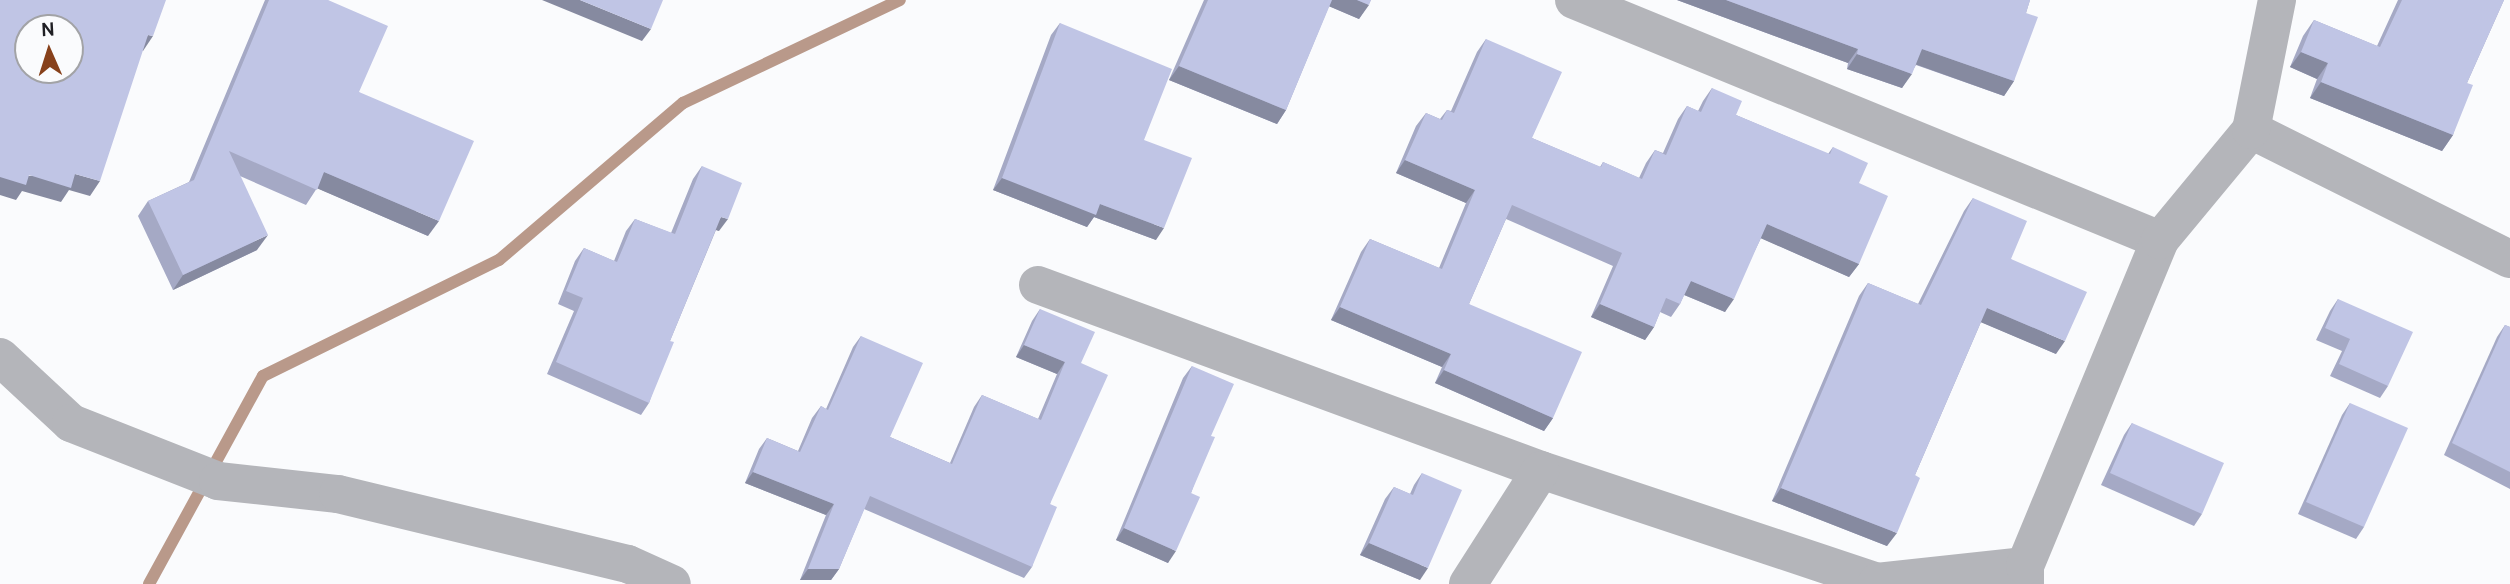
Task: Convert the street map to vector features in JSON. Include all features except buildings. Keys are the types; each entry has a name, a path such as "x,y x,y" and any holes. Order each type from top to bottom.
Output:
{"street":[{"path":"1574,0 2160,240"},
{"path":"1038,285 1541,470 1877,582 2025,575 2160,240 2251,130 2277,0"},
{"path":"2251,130 2510,260"},
{"path":"0,357 71,423 218,481 338,494 628,564 672,584"},
{"path":"1468,584 1541,470"}],"waterway":[{"path":"149,584 263,376 499,260 683,103 900,0"}]}
